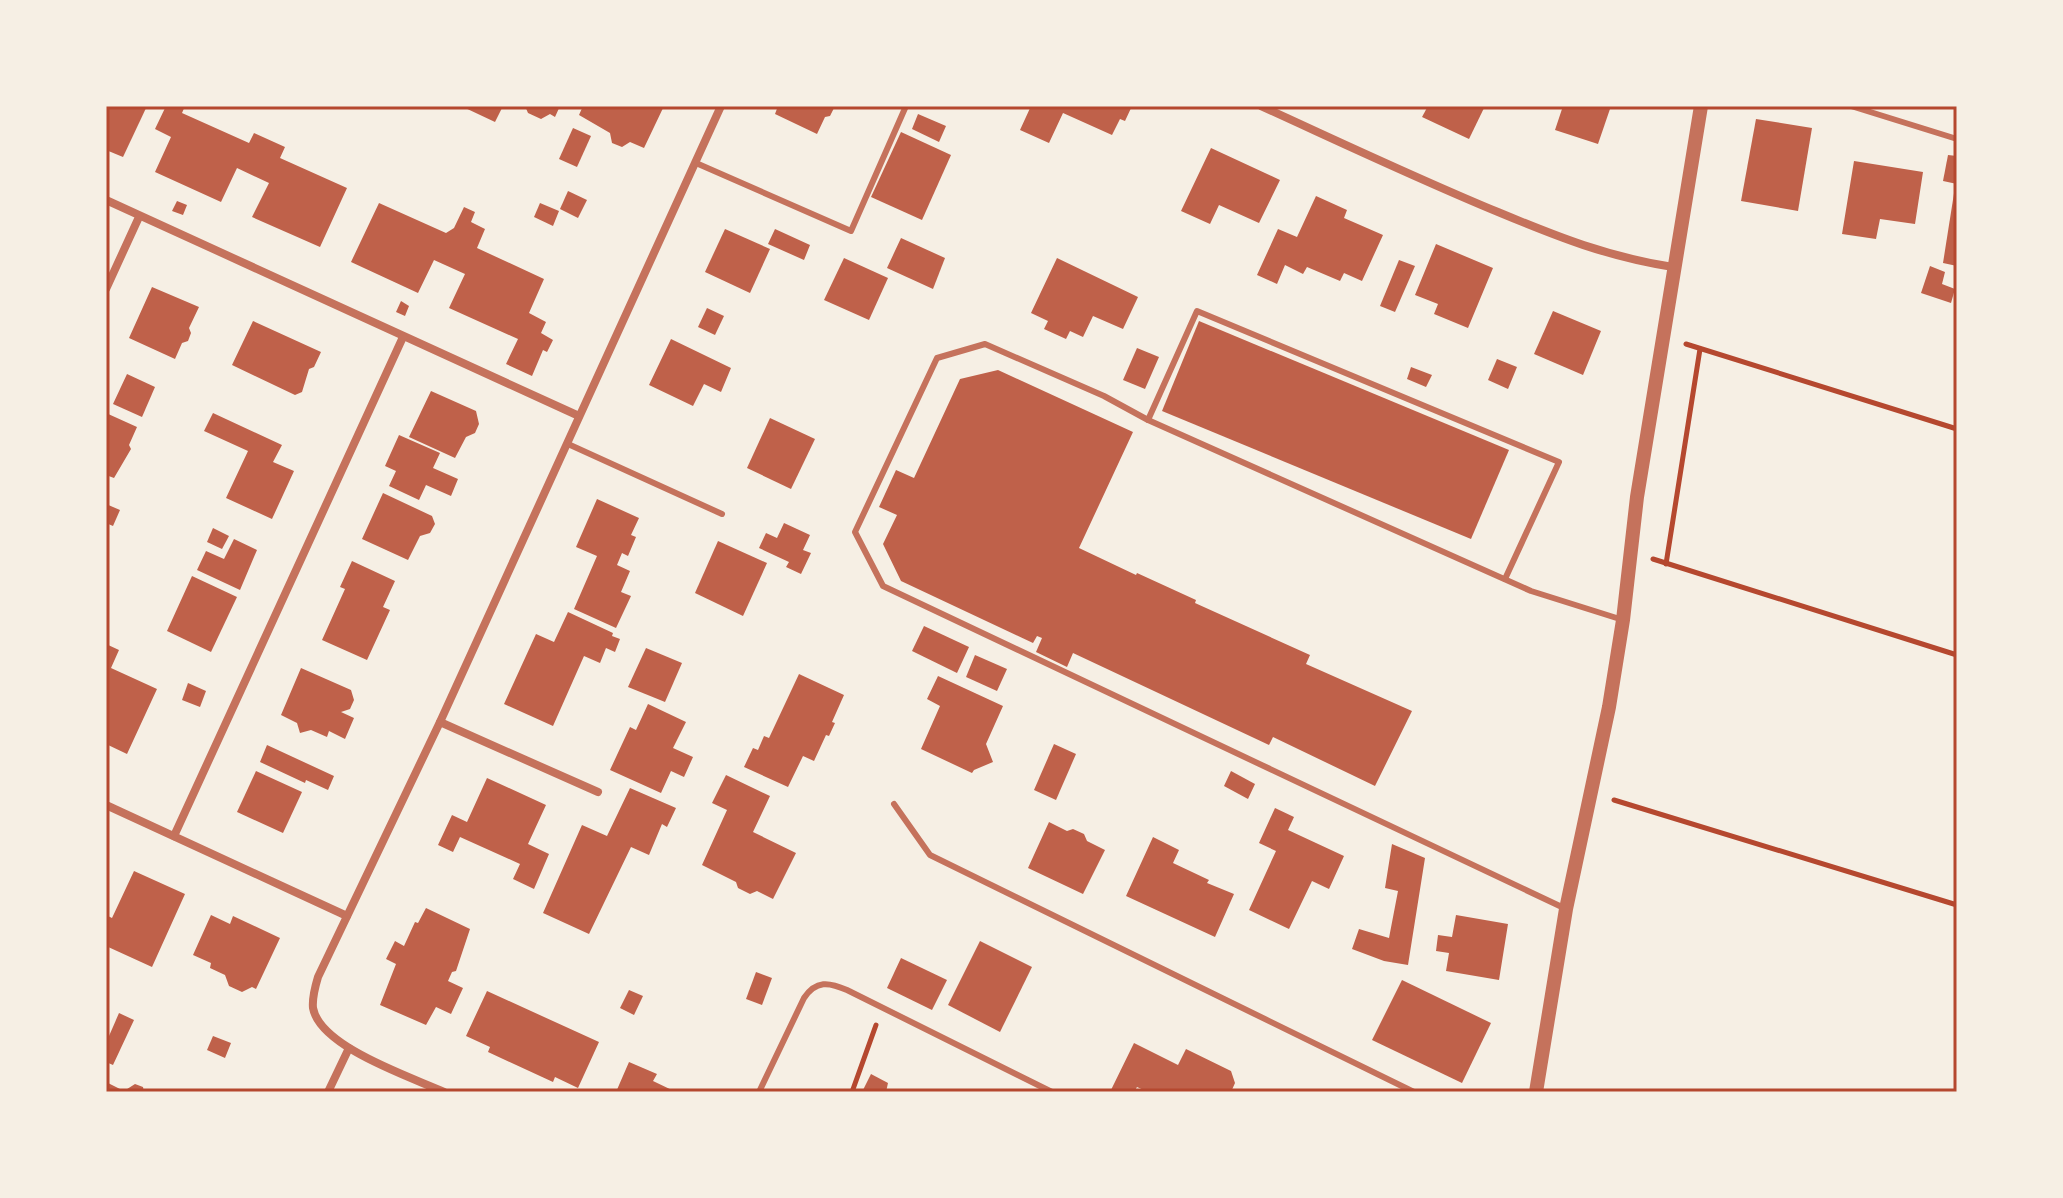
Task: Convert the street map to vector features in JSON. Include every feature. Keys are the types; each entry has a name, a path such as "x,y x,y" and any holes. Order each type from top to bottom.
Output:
{"street":[{"path":"444,1092 349,1048 324,1029 313,1010 313,994 318,977 440,722 721,106"},
{"path":"1261,106 1462,197 1546,231 1608,255 1673,267"},
{"path":"1536,1092 1566,909 1609,707 1662,337 1701,106"},
{"path":"106,200 579,416"},
{"path":"106,289 139,217"},
{"path":"174,836 403,337"},
{"path":"440,722 598,792"},
{"path":"106,805 347,916"},
{"path":"328,1092 349,1048"}],"lane":[{"path":"696,163 851,231 906,106"},
{"path":"1851,106 1957,139"},
{"path":"1148,420 1197,311 1559,462 1505,579"},
{"path":"1566,909 883,586 855,532 937,358 985,344 1531,591 1623,620"},
{"path":"568,444 722,514"},
{"path":"894,804 930,855 1414,1092"},
{"path":"759,1092 811,988 822,983 833,984 882,1007 1052,1092"}],"path":[{"path":"1662,337 1957,429"},
{"path":"1666,564 1700,349"},
{"path":"1631,551 1957,655"},
{"path":"1591,792 1957,905"},
{"path":"852,1092 882,1007"}],"building":[{"path":"106,106 147,106 123,157 106,150"},
{"path":"166,106 185,106 182,113 249,143 254,133 285,147 280,158 347,188 320,247 252,217 269,183 237,168 221,202 155,172 171,137 155,129"},
{"path":"461,106 503,106 495,122"},
{"path":"525,106 560,106 555,117 550,114 541,119 528,113"},
{"path":"583,106 664,106 644,148 630,142 622,147 612,143 610,133 579,115"},
{"path":"778,106 835,106 830,116 825,117 817,134 775,114"},
{"path":"1031,106 1132,106 1125,121 1120,119 1112,135 1063,113 1049,143 1020,130"},
{"path":"1428,106 1485,106 1469,139 1422,117"},
{"path":"1563,106 1611,106 1598,144 1555,130"},
{"path":"918,114 946,126 939,142 912,129"},
{"path":"1756,119 1812,128 1798,211 1741,201"},
{"path":"573,128 591,136 577,167 559,159"},
{"path":"901,132 951,155 922,220 871,197"},
{"path":"1211,148 1280,180 1259,223 1219,205 1210,224 1181,211"},
{"path":"1948,155 1957,156 1957,184 1943,181"},
{"path":"1854,161 1923,172 1915,224 1880,219 1876,239 1842,234"},
{"path":"1957,187 1957,266 1943,263"},
{"path":"568,191 587,200 578,218 560,209"},
{"path":"1316,196 1347,210 1344,218 1383,235 1362,281 1344,273 1340,281 1307,267 1303,274 1285,265 1277,284 1257,275 1278,229 1297,237"},
{"path":"177,201 187,205 183,215 172,211"},
{"path":"379,203 446,233 454,228 464,207 475,212 471,222 485,229 477,248 544,279 529,313 546,322 541,333 553,340 547,352 543,350 532,376 506,364 518,339 449,308 465,274 434,260 418,293 351,262"},
{"path":"540,203 559,211 553,226 534,217"},
{"path":"725,229 770,249 750,293 705,272"},
{"path":"775,229 810,245 804,260 768,244"},
{"path":"901,238 945,258 933,289 887,268"},
{"path":"1436,244 1493,268 1468,328 1434,314 1438,304 1415,295"},
{"path":"844,258 888,278 869,320 824,300"},
{"path":"1057,258 1138,297 1123,329 1093,316 1083,337 1070,331 1066,339 1044,329 1048,321 1031,313"},
{"path":"1399,260 1415,266 1395,312 1380,306"},
{"path":"1930,266 1945,272 1942,284 1955,289 1951,303 1921,293"},
{"path":"152,287 199,307 189,328 188,341 182,343 175,359 129,338"},
{"path":"401,301 409,306 405,316 396,312"},
{"path":"707,308 724,316 715,335 698,327"},
{"path":"1553,311 1601,331 1583,375 1534,354"},
{"path":"253,321 321,352 314,367 309,369 302,392 295,395 232,365"},
{"path":"1199,321 1509,450 1471,539 1162,411"},
{"path":"671,339 731,368 721,392 704,384 693,406 649,385"},
{"path":"1137,348 1159,357 1145,389 1123,380"},
{"path":"1497,359 1517,367 1508,389 1488,380"},
{"path":"1411,367 1432,375 1426,387 1407,379"},
{"path":"998,370 1133,432 1079,548 1310,655 1306,664 1412,711 1375,786 1273,737 1269,745 1073,653 1067,667 1036,652 1042,638 1037,636 1033,643 901,581 883,544 897,515 879,507 896,470 914,478 960,379"},
{"path":"127,374 155,387 142,417 113,404"},
{"path":"431,391 476,411 479,424 475,433 466,437 455,458 409,437"},
{"path":"106,413 137,427 129,445 131,449 114,478 106,475"},
{"path":"213,413 282,445 273,462 294,471 272,519 226,498 248,451 204,431"},
{"path":"770,418 815,439 791,489 747,468"},
{"path":"399,435 440,453 433,468 458,479 451,496 426,485 419,500 389,486 396,471 385,466"},
{"path":"383,493 432,516 435,524 430,533 420,536 408,560 362,539"},
{"path":"597,499 639,518 631,535 636,537 628,556 622,553 617,565 630,571 621,592 631,596 616,628 574,609 597,556 576,547"},
{"path":"106,504 120,510 113,526 106,523"},
{"path":"784,523 810,535 803,550 811,553 801,574 786,567 789,562 759,548 766,533 777,538"},
{"path":"213,528 229,536 222,549 207,542"},
{"path":"234,539 257,550 240,590 197,570 206,551 224,559"},
{"path":"718,541 767,563 743,616 695,593"},
{"path":"352,561 395,581 383,607 390,610 367,660 322,640 345,589 340,587"},
{"path":"192,576 237,597 211,652 167,631"},
{"path":"568,612 620,639 615,652 606,648 600,663 584,656 553,726 504,704 536,634 554,642"},
{"path":"924,626 969,647 957,673 912,651"},
{"path":"106,644 119,650 111,668 157,689 127,754 106,744"},
{"path":"646,648 682,663 665,702 628,687"},
{"path":"975,655 1007,669 997,691 966,677"},
{"path":"301,668 351,690 354,700 350,709 341,712 354,718 345,739 329,731 327,737 311,730 300,733 297,723 281,715"},
{"path":"799,674 844,695 832,722 835,723 814,761 803,756 788,787 744,767 753,748 758,750 764,736 769,738"},
{"path":"938,676 1003,706 986,744 993,762 972,773 921,749 940,706 927,699"},
{"path":"188,683 206,691 200,707 182,700"},
{"path":"648,704 686,722 673,748 693,757 684,777 671,771 661,793 610,770 630,727 636,730"},
{"path":"1054,744 1076,754 1056,800 1034,790"},
{"path":"267,745 334,776 328,790 260,762"},
{"path":"256,771 302,792 283,833 237,812"},
{"path":"1231,771 1255,784 1248,799 1224,786"},
{"path":"726,775 770,796 753,832 796,853 773,899 757,891 750,894 738,888 736,882 702,865 727,810 712,803"},
{"path":"487,778 546,805 528,844 549,854 534,889 513,879 520,864 460,837 453,852 438,845 452,815 467,822"},
{"path":"630,788 676,808 667,827 662,824 649,855 631,847 589,934 543,913 582,825 607,836"},
{"path":"1275,808 1294,817 1288,830 1344,856 1329,889 1312,881 1289,929 1249,910 1276,851 1259,843"},
{"path":"1049,822 1067,831 1073,829 1084,834 1087,841 1105,850 1083,894 1028,868"},
{"path":"1153,837 1179,850 1173,863 1209,880 1207,883 1234,894 1215,937 1126,896"},
{"path":"1392,844 1425,858 1408,965 1384,961 1352,949 1359,929 1389,938 1398,891 1385,888"},
{"path":"134,871 185,894 152,967 106,946 106,915 112,918"},
{"path":"426,908 470,929 456,971 452,972 448,981 463,988 451,1014 436,1007 426,1025 380,1005 396,964 386,959 395,941 404,946 415,922 418,923"},
{"path":"211,915 230,924 233,916 280,938 256,989 252,987 242,992 229,986 225,975 210,968 211,963 193,955"},
{"path":"1456,915 1508,924 1499,980 1446,971 1449,953 1436,951 1438,935 1452,937"},
{"path":"980,941 1032,967 1000,1032 948,1005"},
{"path":"901,958 947,980 932,1010 887,988"},
{"path":"756,972 772,978 762,1005 746,999"},
{"path":"1402,980 1491,1023 1462,1083 1372,1040"},
{"path":"629,990 643,996 634,1015 620,1008"},
{"path":"487,991 599,1042 578,1088 555,1077 553,1082 488,1052 490,1047 466,1036"},
{"path":"119,1013 134,1020 113,1065 106,1062 106,1043"},
{"path":"213,1036 231,1043 225,1058 207,1050"},
{"path":"1134,1043 1178,1065 1186,1049 1231,1071 1235,1083 1231,1092 1148,1092 1137,1087 1134,1092 1110,1092"},
{"path":"629,1062 657,1074 653,1081 676,1092 616,1092"},
{"path":"871,1074 888,1083 886,1092 862,1092"},
{"path":"106,1082 124,1091 135,1084 143,1087 144,1092 106,1092"}]}
